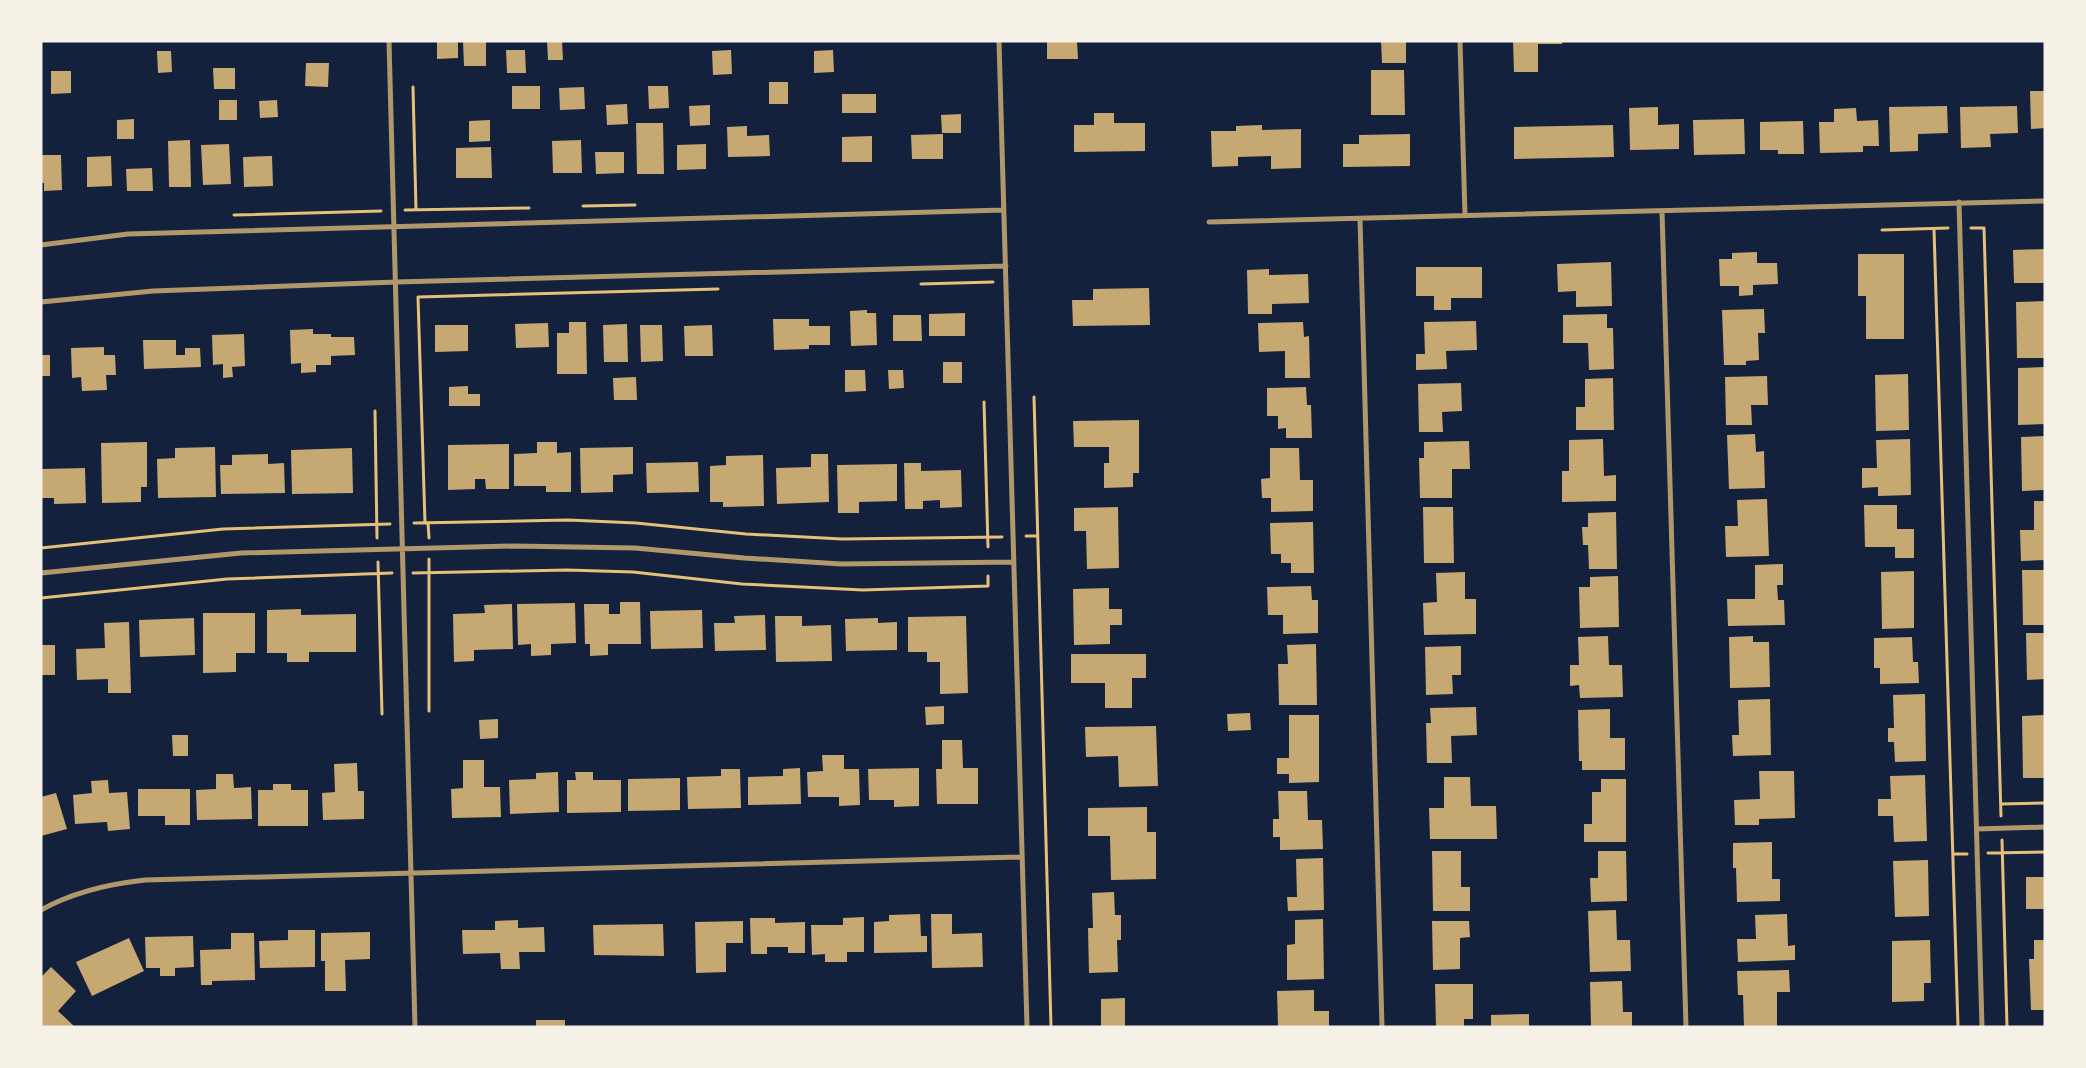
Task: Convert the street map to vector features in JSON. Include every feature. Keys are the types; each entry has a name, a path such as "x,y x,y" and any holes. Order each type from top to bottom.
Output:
{"street":[{"path":"389,41 416,1027"},
{"path":"999,41 1027,1027"},
{"path":"1460,41 1465,216"},
{"path":"1209,222 2045,200"},
{"path":"1959,202 1982,1027"},
{"path":"41,245 128,234 1004,210"},
{"path":"1662,211 1686,1027"},
{"path":"1360,219 1382,1027"},
{"path":"41,302 154,291 396,282 1006,266"},
{"path":"41,574 225,554 403,548 568,546 635,548 744,558 863,565 1014,562"},
{"path":"1977,829 2045,827"},
{"path":"41,910 90,890 108,885 145,880 1022,858"}],"path":[{"path":"413,86 416,210"},
{"path":"583,206 635,205"},
{"path":"1984,228 2007,1027"},
{"path":"1882,230 1934,229 1958,1027"},
{"path":"921,284 994,282"},
{"path":"429,711 429,548 418,297 718,289"},
{"path":"1034,397 1051,1027"},
{"path":"984,402 988,547"},
{"path":"41,548 223,529 578,521 636,523 746,534 842,539 1037,536"},
{"path":"41,598 227,579 429,572 568,570 633,572 742,584 863,590 988,586 988,576"},
{"path":"2001,804 2045,803"},
{"path":"1952,854 2045,852"}],"building":[{"path":"437,41 458,41 458,58 437,59"},
{"path":"463,41 486,41 486,66 464,66"},
{"path":"547,41 562,41 563,60 548,60"},
{"path":"1047,41 1077,41 1078,59 1047,59"},
{"path":"1381,41 1406,41 1406,63 1382,63"},
{"path":"1513,41 1562,41 1562,44 1538,44 1538,72 1514,72"},
{"path":"506,50 525,50 526,73 507,73"},
{"path":"731,50 732,74 713,75 712,51"},
{"path":"833,50 834,72 814,73 814,51"},
{"path":"157,51 171,51 172,72 158,73"},
{"path":"306,63 329,63 328,87 305,86"},
{"path":"213,68 235,68 235,89 214,89"},
{"path":"1371,70 1404,70 1405,115 1371,115"},
{"path":"51,71 71,71 71,93 51,94"},
{"path":"769,82 788,82 788,104 769,104"},
{"path":"512,86 540,86 540,109 512,109"},
{"path":"648,86 668,86 669,108 649,109"},
{"path":"584,87 585,109 560,110 559,88"},
{"path":"2030,91 2045,91 2045,128 2031,129"},
{"path":"842,94 876,94 876,113 842,113"},
{"path":"219,100 237,100 237,120 219,120"},
{"path":"277,100 278,117 260,118 259,101"},
{"path":"627,104 628,124 607,125 606,105"},
{"path":"710,105 710,125 690,126 689,106"},
{"path":"1947,106 1948,133 1918,134 1918,151 1890,152 1889,107"},
{"path":"2017,106 2018,133 1990,134 1991,147 1961,148 1960,107"},
{"path":"1658,107 1658,125 1679,124 1679,149 1630,150 1629,108"},
{"path":"1856,108 1857,121 1878,120 1879,146 1863,146 1863,152 1820,153 1819,122 1834,122 1834,109"},
{"path":"1094,113 1114,113 1114,123 1145,123 1145,151 1074,152 1074,125 1094,125"},
{"path":"961,114 961,133 942,133 941,115"},
{"path":"134,119 134,139 117,139 117,120"},
{"path":"1744,119 1745,154 1694,155 1693,120"},
{"path":"490,120 490,141 469,142 469,121"},
{"path":"1803,121 1804,154 1778,154 1778,150 1760,150 1760,122"},
{"path":"636,123 663,123 664,174 637,174"},
{"path":"1262,125 1262,130 1301,129 1301,168 1271,169 1271,156 1238,157 1238,166 1212,167 1211,131 1236,131 1236,126"},
{"path":"1613,125 1614,157 1514,159 1514,127"},
{"path":"747,126 747,136 769,135 770,156 728,157 727,127"},
{"path":"943,134 943,159 912,159 911,135"},
{"path":"1410,134 1410,166 1343,167 1343,144 1359,144 1359,135"},
{"path":"872,136 872,162 842,162 842,137"},
{"path":"190,140 191,187 169,187 168,141"},
{"path":"581,140 582,173 553,173 552,141"},
{"path":"229,144 231,184 203,185 201,145"},
{"path":"706,144 706,169 677,170 677,145"},
{"path":"491,147 492,178 456,178 456,148"},
{"path":"595,152 624,152 624,173 596,174"},
{"path":"41,155 61,155 62,190 44,191 44,183 41,183"},
{"path":"111,156 112,186 87,187 87,157"},
{"path":"272,156 273,186 244,187 243,157"},
{"path":"152,168 153,191 127,191 126,169"},
{"path":"2045,249 2045,283 2014,283 2013,250"},
{"path":"1757,252 1757,263 1777,263 1778,284 1753,285 1753,295 1739,296 1739,286 1720,286 1719,259 1732,259 1732,253"},
{"path":"1858,254 1904,254 1904,339 1866,339 1866,296 1858,296"},
{"path":"1611,262 1612,306 1576,307 1576,291 1558,292 1557,264"},
{"path":"1416,267 1482,267 1482,298 1451,298 1451,310 1434,310 1434,296 1416,296"},
{"path":"1269,269 1269,275 1308,274 1309,303 1272,304 1272,314 1248,314 1247,270"},
{"path":"1149,288 1150,325 1073,326 1072,300 1093,300 1093,289"},
{"path":"2045,301 2045,358 2017,358 2016,302"},
{"path":"1764,309 1765,333 1758,333 1759,360 1746,361 1746,365 1724,365 1722,310"},
{"path":"867,310 867,313 876,313 877,345 851,346 850,311"},
{"path":"965,313 965,336 929,336 929,314"},
{"path":"1607,314 1607,328 1613,328 1614,369 1589,370 1588,343 1563,343 1563,315"},
{"path":"893,315 921,315 922,341 893,341"},
{"path":"773,319 809,319 809,326 830,326 830,345 809,345 809,349 774,350"},
{"path":"1476,321 1477,350 1446,351 1447,369 1416,370 1416,354 1425,354 1424,322"},
{"path":"569,322 586,322 587,374 557,374 557,333 569,333"},
{"path":"1303,322 1304,337 1309,336 1310,378 1285,378 1285,351 1259,352 1258,323"},
{"path":"548,323 549,347 516,348 515,324"},
{"path":"627,324 628,362 604,362 603,325"},
{"path":"435,325 468,325 468,351 435,352"},
{"path":"640,325 662,325 663,361 641,362"},
{"path":"712,325 713,356 685,356 684,326"},
{"path":"313,329 313,334 331,334 331,337 354,337 355,355 331,356 331,365 316,365 316,372 301,373 301,363 291,364 290,330"},
{"path":"244,334 245,366 232,367 233,377 223,378 223,364 213,365 212,335"},
{"path":"143,340 176,340 176,355 185,355 185,348 200,348 201,367 144,369"},
{"path":"104,347 104,355 115,355 116,375 106,375 107,390 82,391 81,377 72,378 71,348"},
{"path":"41,355 50,355 50,376 41,376"},
{"path":"943,362 962,362 962,383 943,383"},
{"path":"2045,367 2045,424 2018,425 2018,368"},
{"path":"845,370 865,370 866,391 845,392"},
{"path":"888,370 903,370 904,388 889,389"},
{"path":"1908,374 1909,430 1876,431 1875,375"},
{"path":"1767,376 1768,405 1751,405 1752,425 1726,425 1725,377"},
{"path":"636,377 637,400 614,400 613,378"},
{"path":"1613,378 1614,430 1576,430 1576,407 1585,407 1585,379"},
{"path":"1461,383 1462,411 1442,412 1443,432 1419,432 1418,384"},
{"path":"468,386 468,394 480,394 480,406 449,406 449,387"},
{"path":"1306,387 1307,405 1311,405 1312,438 1286,438 1286,428 1278,429 1278,416 1267,416 1267,388"},
{"path":"1139,420 1139,473 1133,473 1133,487 1104,488 1104,463 1109,463 1109,447 1074,447 1073,421"},
{"path":"1755,434 1756,452 1764,451 1765,488 1729,489 1727,435"},
{"path":"2045,436 2045,490 2022,491 2021,437"},
{"path":"1603,439 1604,476 1616,475 1616,501 1562,502 1562,471 1569,471 1569,440"},
{"path":"1910,439 1911,495 1878,496 1878,487 1862,488 1862,468 1877,468 1876,440"},
{"path":"1469,441 1470,469 1452,469 1452,498 1420,498 1419,458 1424,458 1424,442"},
{"path":"147,442 147,487 141,487 141,502 102,503 101,443"},
{"path":"537,442 557,442 557,453 571,452 571,492 546,492 546,486 514,486 514,454 537,453"},
{"path":"509,444 509,489 486,489 485,479 475,479 475,489 448,490 448,445"},
{"path":"215,447 216,497 158,498 157,459 175,458 175,448"},
{"path":"633,447 633,474 613,475 613,492 581,493 580,448"},
{"path":"352,448 353,493 292,494 291,450"},
{"path":"1270,448 1299,448 1300,480 1313,480 1313,511 1271,512 1271,498 1262,498 1261,479 1270,478"},
{"path":"268,454 268,464 284,463 285,493 221,494 220,465 232,465 232,455"},
{"path":"811,454 828,454 829,502 777,504 776,468 811,467"},
{"path":"763,455 764,506 723,507 723,502 710,502 710,466 726,465 726,456"},
{"path":"698,462 699,492 647,493 646,463"},
{"path":"904,463 921,463 921,471 961,470 962,507 940,508 940,500 923,501 923,509 905,509"},
{"path":"897,464 897,501 859,502 859,513 838,513 837,465"},
{"path":"85,468 86,503 54,504 54,498 41,498 41,469"},
{"path":"1767,499 1769,556 1726,557 1725,526 1738,526 1737,500"},
{"path":"2034,501 2045,501 2045,560 2021,561 2020,530 2034,530"},
{"path":"1864,505 1897,505 1897,529 1914,529 1914,558 1895,558 1895,547 1865,547"},
{"path":"1118,507 1119,568 1087,569 1086,531 1074,531 1074,508"},
{"path":"1423,507 1453,507 1454,563 1424,563"},
{"path":"1616,512 1617,569 1589,569 1588,545 1583,545 1582,527 1588,527 1588,513"},
{"path":"1313,522 1314,573 1291,573 1291,563 1281,563 1281,554 1271,554 1270,523"},
{"path":"1783,564 1783,585 1777,585 1778,600 1784,600 1785,625 1728,626 1727,599 1755,599 1755,565"},
{"path":"2022,570 2045,570 2045,625 2023,625"},
{"path":"1914,571 1914,628 1882,629 1881,572"},
{"path":"1465,572 1465,599 1476,599 1476,634 1424,635 1423,603 1437,602 1436,573"},
{"path":"1618,576 1619,627 1580,628 1579,587 1590,587 1590,577"},
{"path":"1311,586 1312,600 1318,600 1318,633 1283,634 1283,615 1268,615 1267,587"},
{"path":"1109,588 1109,609 1122,609 1122,625 1110,625 1110,644 1074,645 1073,589"},
{"path":"620,602 640,602 641,644 608,644 608,655 590,656 590,644 585,644 584,604 609,604 609,614 620,614"},
{"path":"575,603 576,643 551,644 551,655 531,656 531,644 518,645 517,604"},
{"path":"512,604 513,649 474,650 474,661 454,662 453,614 485,613 484,605"},
{"path":"301,609 301,615 356,614 356,652 309,652 309,662 287,662 287,653 267,653 267,610"},
{"path":"702,610 703,648 651,649 650,611"},
{"path":"203,613 255,613 255,653 236,653 236,672 203,673"},
{"path":"765,615 766,650 715,651 714,623 735,623 734,616"},
{"path":"775,616 802,616 802,626 831,625 832,661 776,662"},
{"path":"966,616 968,693 940,694 940,662 927,662 927,652 908,652 908,617"},
{"path":"194,618 195,655 140,657 139,620"},
{"path":"878,618 878,623 897,622 897,650 846,651 845,619"},
{"path":"129,622 131,693 108,693 108,679 77,680 76,649 105,648 104,623"},
{"path":"2026,633 2045,633 2045,679 2027,680"},
{"path":"1608,636 1609,665 1622,665 1623,697 1580,698 1579,685 1570,686 1570,665 1579,665 1578,637"},
{"path":"1753,636 1753,642 1769,642 1770,687 1730,688 1729,637"},
{"path":"1912,637 1913,662 1918,662 1919,683 1880,684 1880,668 1874,668 1874,638"},
{"path":"1316,644 1317,705 1279,705 1278,664 1288,664 1287,645"},
{"path":"41,645 55,645 55,675 41,675"},
{"path":"1461,646 1461,675 1452,675 1453,694 1426,695 1425,647"},
{"path":"1071,654 1146,654 1146,678 1132,678 1132,708 1105,708 1105,683 1071,683"},
{"path":"1925,694 1926,761 1895,762 1894,742 1888,742 1888,728 1894,728 1893,695"},
{"path":"1770,699 1771,755 1733,756 1732,735 1739,735 1738,700"},
{"path":"944,706 944,724 926,725 925,707"},
{"path":"1476,707 1477,735 1451,736 1452,763 1427,763 1426,723 1431,723 1430,708"},
{"path":"1610,709 1610,738 1625,738 1625,770 1582,770 1582,761 1579,761 1578,710"},
{"path":"1250,713 1251,730 1228,731 1227,714"},
{"path":"1289,715 1319,715 1319,782 1289,783 1289,774 1277,774 1277,758 1289,758"},
{"path":"2045,715 2045,778 2023,778 2022,716"},
{"path":"498,719 498,738 480,739 479,720"},
{"path":"1156,726 1158,786 1119,787 1118,756 1086,757 1085,727"},
{"path":"172,735 188,735 188,756 173,756"},
{"path":"942,740 962,740 963,768 978,768 978,804 937,804 936,769 942,769"},
{"path":"822,755 844,755 844,769 859,769 860,805 839,806 839,797 808,797 807,772 823,771"},
{"path":"463,760 484,760 484,787 500,787 501,817 452,818 451,789 463,788"},
{"path":"357,763 358,791 364,791 364,819 323,820 322,793 335,792 334,764"},
{"path":"800,768 801,804 748,805 748,777 783,776 783,769"},
{"path":"919,768 919,806 894,807 894,800 869,800 868,769"},
{"path":"721,769 740,769 741,808 688,809 687,777 721,776"},
{"path":"1759,771 1794,771 1795,818 1759,819 1759,825 1735,825 1734,800 1760,799"},
{"path":"558,772 559,812 510,814 509,780 536,779 536,773"},
{"path":"575,772 593,772 593,780 621,780 621,812 567,813 567,780 576,780"},
{"path":"216,774 233,774 234,788 251,787 252,819 197,820 196,790 216,789"},
{"path":"1925,775 1927,841 1894,842 1893,816 1878,816 1878,799 1891,799 1890,776"},
{"path":"1444,777 1470,777 1471,806 1496,806 1497,839 1430,839 1429,808 1444,808"},
{"path":"680,778 680,810 628,811 628,779"},
{"path":"1601,779 1626,779 1626,842 1584,842 1584,824 1592,824 1592,792 1601,792"},
{"path":"108,780 109,793 127,792 130,829 108,831 107,822 75,824 73,795 92,793 91,781"},
{"path":"273,784 291,784 291,790 308,790 308,826 258,826 258,790 273,790"},
{"path":"138,789 190,789 190,825 165,825 165,816 138,816"},
{"path":"1278,791 1307,791 1308,820 1322,820 1323,849 1280,850 1280,837 1273,837 1273,819 1279,819"},
{"path":"56,793 67,829 41,836 41,797"},
{"path":"1147,807 1147,832 1156,832 1156,879 1111,880 1110,836 1088,836 1088,808"},
{"path":"1772,842 1772,879 1780,879 1780,901 1737,902 1736,868 1733,868 1733,843"},
{"path":"1432,851 1461,851 1461,887 1470,887 1470,911 1433,911"},
{"path":"1598,851 1626,851 1627,901 1591,902 1590,878 1598,878"},
{"path":"1323,858 1324,910 1288,911 1287,897 1297,897 1296,859"},
{"path":"1928,860 1929,916 1895,917 1893,861"},
{"path":"2026,877 2045,877 2045,909 2026,909"},
{"path":"1114,892 1115,915 1121,915 1121,940 1117,940 1118,972 1089,973 1088,928 1093,928 1092,893"},
{"path":"1616,910 1617,940 1630,940 1631,971 1590,972 1588,911"},
{"path":"920,914 921,936 927,936 927,952 874,953 874,922 889,921 889,915"},
{"path":"931,914 952,914 952,934 982,933 983,967 932,968"},
{"path":"1787,914 1788,946 1795,945 1795,960 1738,962 1737,939 1756,939 1755,915"},
{"path":"864,917 864,952 847,952 847,962 825,962 825,954 812,955 811,925 843,925 843,918"},
{"path":"750,918 775,918 775,923 805,922 805,953 788,953 788,947 767,947 767,954 751,954"},
{"path":"1323,919 1324,979 1287,980 1287,945 1295,944 1295,920"},
{"path":"518,920 518,928 544,927 545,952 519,952 520,969 501,969 500,953 463,954 462,930 495,930 495,921"},
{"path":"743,921 743,943 726,943 726,972 696,973 695,922"},
{"path":"1432,921 1469,921 1470,937 1460,938 1460,969 1433,970"},
{"path":"663,924 664,956 594,955 593,925"},
{"path":"288,930 315,930 315,967 260,968 259,941 288,940"},
{"path":"370,932 370,959 345,960 346,991 325,991 325,961 321,961 321,933"},
{"path":"231,933 254,933 255,980 212,981 212,985 201,985 200,950 231,949"},
{"path":"193,936 194,967 175,968 175,976 160,976 160,968 146,968 145,937"},
{"path":"129,938 144,971 92,996 76,962"},
{"path":"1930,940 1931,983 1924,983 1924,1001 1892,1002 1892,941"},
{"path":"2034,940 2045,940 2045,1010 2031,1010 2029,959 2034,959"},
{"path":"51,967 76,991 58,1011 75,1027 41,1027 41,977"},
{"path":"1789,970 1790,992 1777,992 1777,1027 1744,1027 1743,995 1738,995 1737,971"},
{"path":"1622,981 1623,1012 1632,1012 1632,1027 1591,1027 1590,982"},
{"path":"1435,984 1473,984 1473,1019 1464,1019 1464,1027 1436,1027"},
{"path":"1314,990 1314,1011 1329,1011 1329,1027 1278,1027 1277,991"},
{"path":"1125,998 1125,1027 1101,1027 1101,999"},
{"path":"1529,1014 1529,1027 1491,1027 1491,1015"},
{"path":"536,1020 565,1020 565,1027 536,1027"}]}
